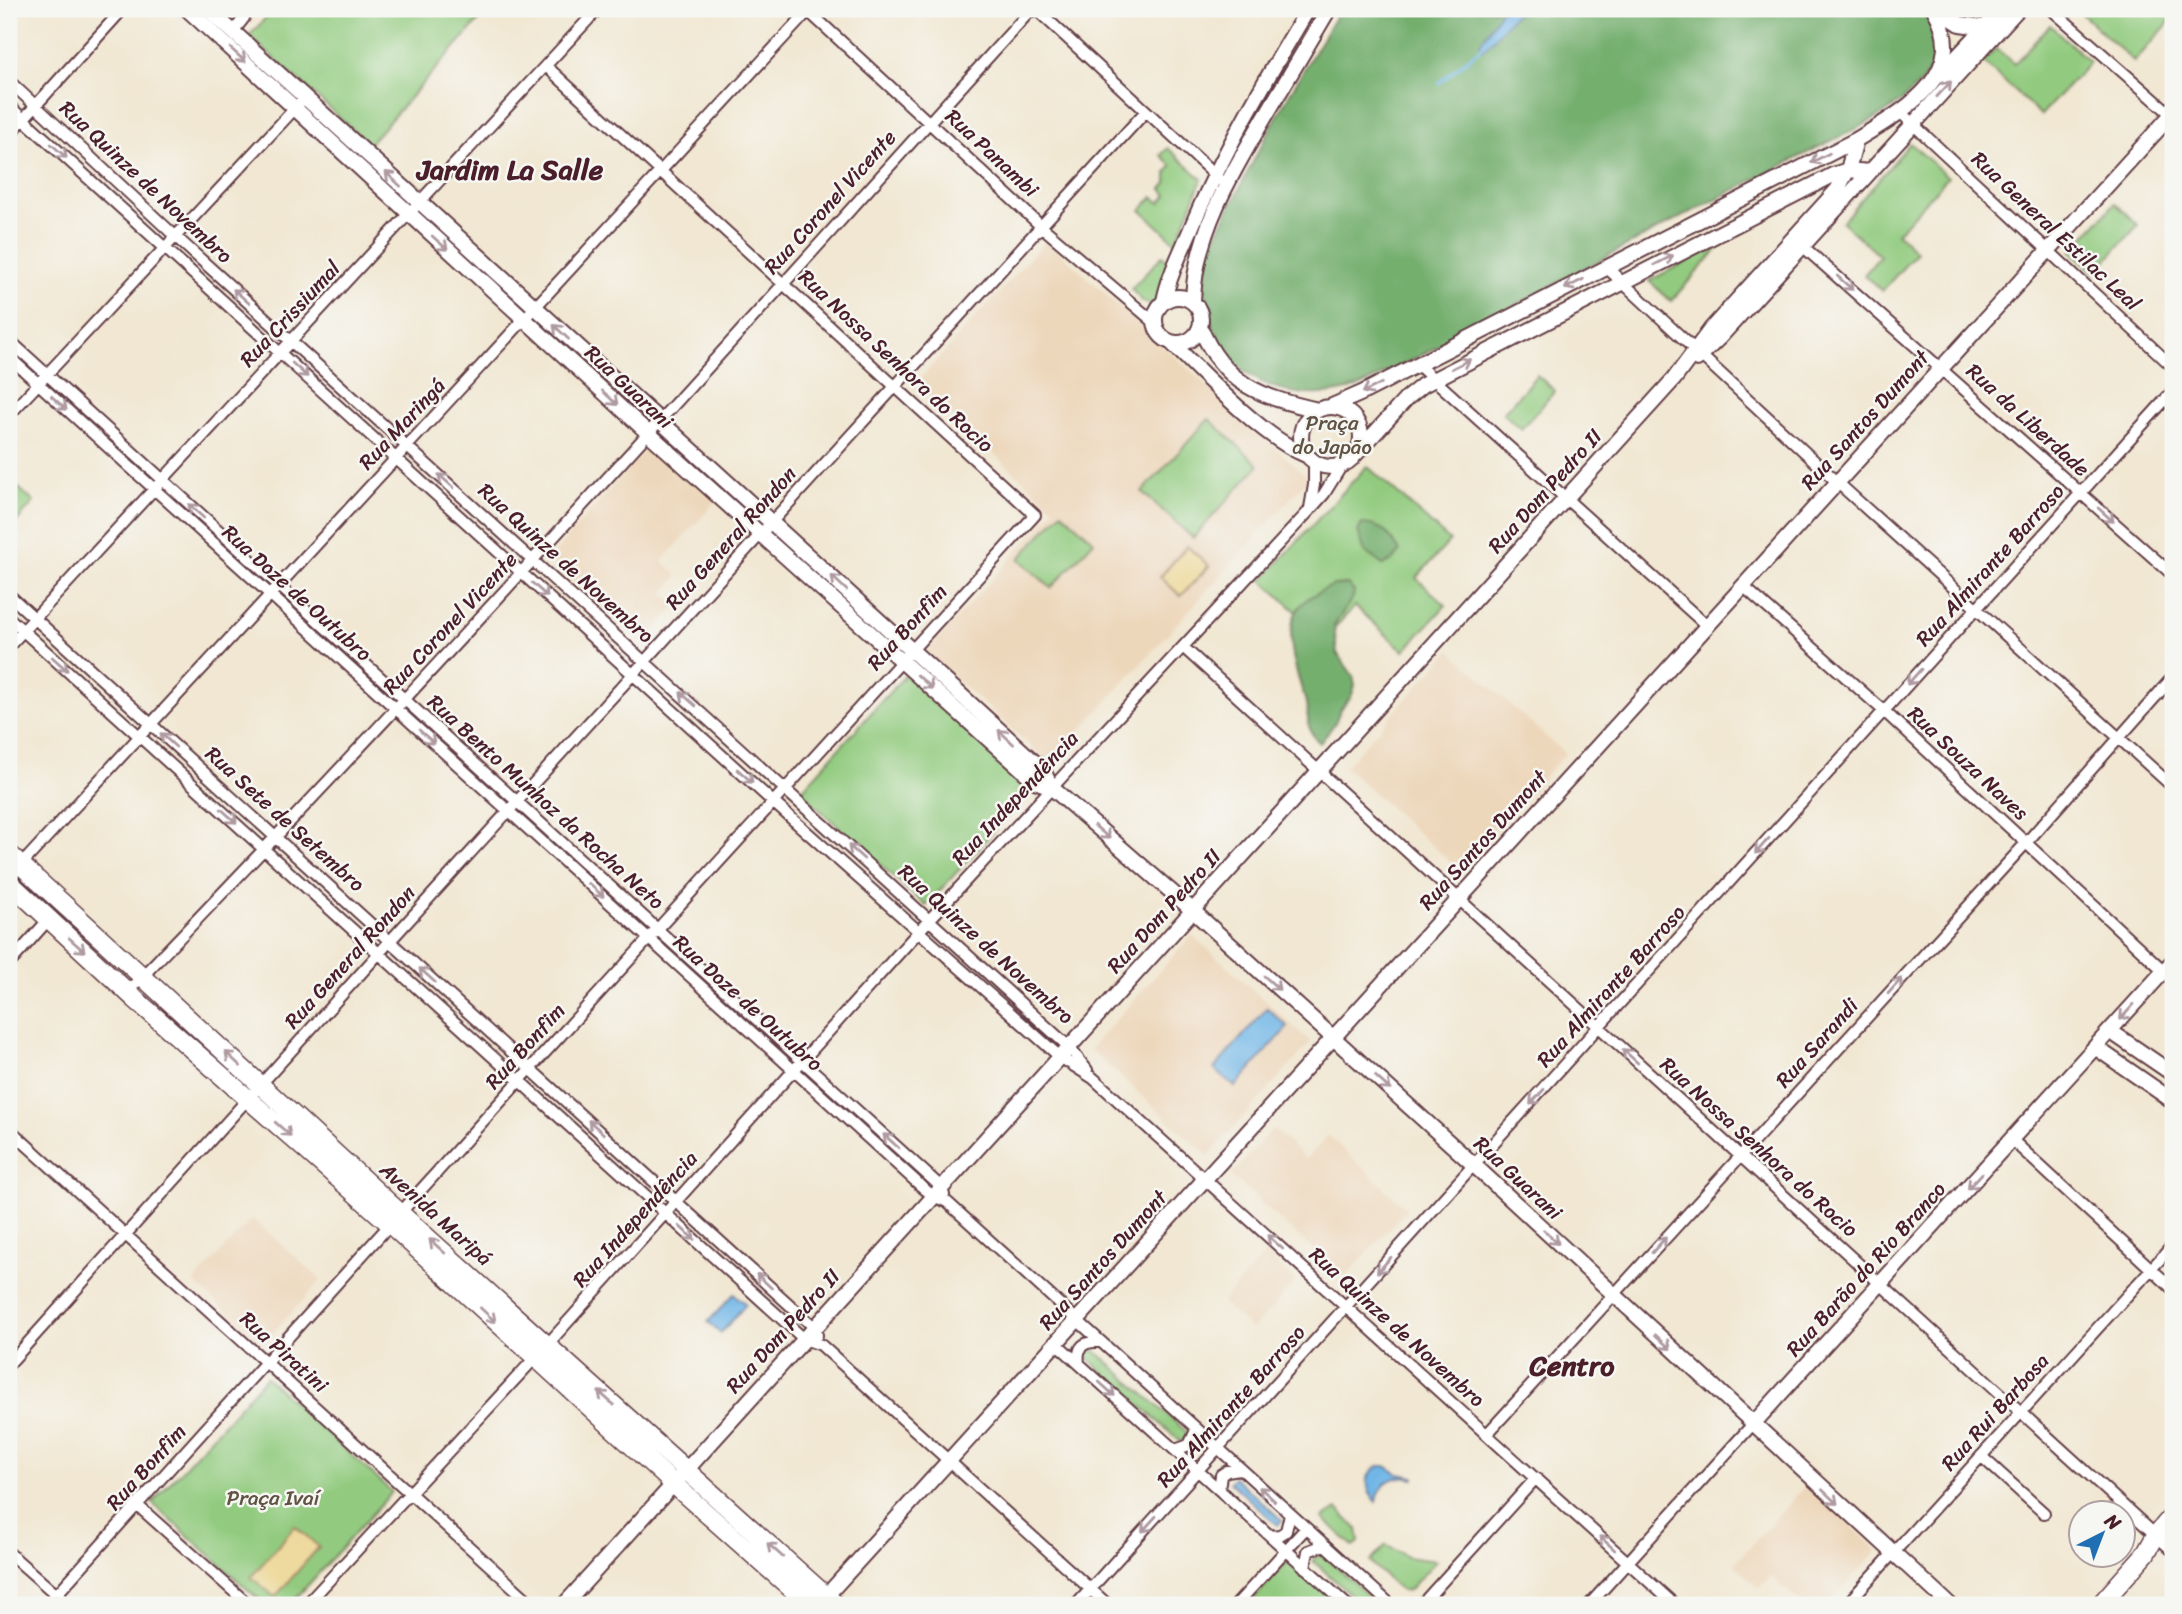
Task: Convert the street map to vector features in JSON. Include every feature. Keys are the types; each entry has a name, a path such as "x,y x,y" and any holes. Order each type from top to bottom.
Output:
{"main road":[{"name":"Avenida Maripá","path":"14,871 49,919 127,991 255,1092 680,1477 705,1487 801,1586 810,1605"},
{"name":"Avenida Maripá","path":"14,871 143,977 255,1092"},
{"path":"127,991 135,976 143,977"},
{"name":"Avenida Maripá","path":"680,1477 688,1497 801,1586 826,1602"},
{"path":"688,1497 696,1487 705,1487"},
{"path":"2100,1605 2146,1553 2166,1539 2173,1515"}],"street":[{"path":"9,135 123,9"},
{"name":"Rua Guarani","path":"187,9 419,203 1043,770 1051,787"},
{"name":"Rua Guarani","path":"208,9 408,214 1035,781 1051,787 1333,1037 1950,1605"},
{"path":"233,32 244,18 244,9"},
{"name":"Rua Panambi","path":"808,9 1042,227 1154,322"},
{"name":"Rua Maringá","path":"14,871 808,9"},
{"path":"1034,9 1227,186"},
{"name":"Rua Coronel Vicente","path":"143,977 522,574 647,432 1034,9"},
{"path":"1308,9 1244,118 1215,174 1171,274 1164,301 1155,314 1154,322 1159,334 1266,430 1286,445 1330,467 1342,465 1355,456 1407,398 1423,385 1833,175 1848,170 1869,172"},
{"path":"1936,9 1960,24 2000,29"},
{"path":"1932,83 1943,63 1945,49 1944,32 1936,9"},
{"path":"1309,511 1314,485 1310,458 1301,441 1305,422 1324,409 1418,365 1856,139 1900,111 1932,83 2002,9"},
{"name":"Rua Dom Pedro II","path":"564,1605 809,1333 940,1195 1065,1052 1798,241 1869,172 2018,9"},
{"path":"2051,9 2173,115"},
{"name":"Rua Crissiumal","path":"9,646 546,66 593,11"},
{"path":"1171,342 1185,342 1192,338 1200,327 1201,316 1193,302 1196,271 1204,243 1242,155 1323,11"},
{"name":"Rua Nossa Senhora do Rocio","path":"546,66 1035,515"},
{"name":"Rua Quinze de Novembro","path":"9,81 176,237 930,919 1093,1078 1675,1605"},
{"path":"9,415 301,102"},
{"name":"Rua Quinze de Novembro","path":"9,106 918,932 1065,1052"},
{"name":"Rua General Rondon","path":"9,1364 516,801 634,675 1146,111"},
{"name":"Rua General Estilac Leal","path":"1900,111 2173,367"},
{"name":"Rua Santos Dumont","path":"826,1602 949,1461 1742,585 2173,115"},
{"name":"Rua Dom Pedro II","path":"1798,241 1837,190 1848,170 1856,139"},
{"name":"Rua da Liberdade","path":"1798,241 2173,575"},
{"path":"1606,267 1837,482 2173,787"},
{"path":"1164,301 1182,297 1193,302"},
{"path":"1200,327 1216,358 1243,384 1282,402 1342,410 1354,418 1359,428 1359,446 1355,456"},
{"name":"Rua Bento Munhoz da Rocha Neto","path":"9,340 803,1061 940,1195"},
{"name":"Rua Doze de Outubro","path":"9,358 794,1070 940,1195 1390,1605"},
{"path":"1418,365 1706,625"},
{"name":"Rua Almirante Barroso","path":"1076,1605 2173,391"},
{"name":"Rua Independência","path":"306,1605 541,1351 918,932 1309,511 1324,494 1342,465"},
{"name":"Rua Bonfim","path":"47,1605 520,1080 1035,515"},
{"name":"Rua Souza Naves","path":"1742,585 1884,711 2026,843 2169,966"},
{"name":"Rua Sete de Setembro","path":"9,595 677,1201 809,1333"},
{"name":"Rua Sete de Setembro","path":"9,618 666,1213 809,1333"},
{"name":"Rua Nossa Senhora do Rocio","path":"1183,647 2020,1412 2166,1539"},
{"name":"Rua Sarandi","path":"1487,1434 2026,843 2173,677"},
{"path":"9,964 49,919"},
{"name":"Rua Barão do Rio Branco","path":"1589,1605 2169,966"},
{"path":"2110,1031 2173,1075"},
{"path":"2095,1047 2173,1101"},
{"path":"2119,1063 2121,1053 2129,1051 2155,1069 2173,1075"},
{"name":"Rua Piratini","path":"9,1129 533,1605"},
{"path":"2012,1140 2173,1289"},
{"name":"Rua Rui Barbosa","path":"1846,1605 2173,1245"},
{"path":"809,1333 1108,1605"},
{"path":"1079,1363 1079,1350 1082,1345 1099,1342"},
{"path":"1056,1343 1347,1605"},
{"path":"1175,1450 1189,1445 1196,1430"},
{"path":"1981,1456 2044,1513"},
{"path":"1219,1490 1221,1475 1240,1469"},
{"path":"1421,1605 1536,1478"},
{"path":"137,1505 249,1605"},
{"path":"1270,1536 1286,1531 1290,1514"},
{"path":"1236,1605 1306,1528"},
{"path":"1305,1568 1308,1552 1324,1545"},
{"path":"9,1553 68,1605"}],"shaded area":[{"path":"1046,240 1309,478 1050,764 926,652 1055,509 916,383"},
{"path":"653,441 718,499 662,561 678,576 663,593 677,606 642,644 549,558"},
{"path":"1450,650 1565,754 1459,870 1345,767"},
{"path":"1192,935 1311,1042 1208,1156 1090,1049"},
{"path":"1273,1128 1306,1159 1328,1135 1407,1209 1344,1278 1231,1175"},
{"path":"252,1218 321,1280 263,1344 194,1282"},
{"path":"1266,1253 1296,1281 1252,1330 1222,1302"},
{"path":"1806,1485 1878,1550 1827,1605 1803,1605 1771,1576 1759,1588 1734,1564"}],"green space":[{"path":"274,9 489,9 369,144 249,36"},
{"path":"1340,9 1927,9 1938,31 1938,48 1933,65 1918,86 1875,119 1704,205 1361,386 1332,393 1303,394 1276,388 1237,366 1227,354 1212,325 1205,293 1205,277 1209,253 1224,219 1273,123"},
{"path":"2085,9 2173,9 2173,18 2134,62 2081,13"},
{"path":"2050,25 2090,62 2041,115 1983,62 1996,48 2014,64"},
{"path":"1910,143 1948,177 1897,233 1917,252 1882,291 1864,275 1880,256 1842,222"},
{"path":"1168,148 1202,179 1176,243 1141,210 1153,197 1160,203 1167,195 1162,189 1167,183 1167,172 1172,166 1161,155"},
{"path":"2115,203 2138,225 2095,273 2071,251"},
{"path":"1724,242 1671,301 1649,281"},
{"path":"1162,256 1172,265 1159,301 1151,305 1143,302 1131,289"},
{"path":"1537,375 1555,391 1521,429 1503,413"},
{"path":"1209,419 1259,465 1193,538 1142,492"},
{"path":"1367,466 1450,541 1416,578 1446,605 1404,651 1355,606 1325,638 1262,580"},
{"path":"9,479 34,502 9,530"},
{"path":"1062,512 1094,541 1051,588 1019,559"},
{"path":"1362,524 1381,528 1389,535 1400,551 1392,561 1383,565 1365,552 1358,531"},
{"path":"1334,585 1348,585 1354,591 1353,597 1334,625 1337,653 1353,676 1355,685 1351,697 1320,743 1310,728 1294,662 1291,635 1297,610 1315,594"},
{"path":"907,673 1033,788 926,906 800,792"},
{"path":"1092,1348 1189,1434 1181,1442 1085,1356"},
{"name":"Praça Ivaí","path":"266,1377 392,1492 290,1605 265,1605 152,1503"},
{"path":"1337,1509 1357,1529 1359,1542 1354,1547 1323,1518"},
{"path":"1386,1545 1407,1557 1436,1561 1409,1590 1401,1591 1370,1562"},
{"path":"1321,1553 1379,1605 1362,1605 1313,1561"},
{"path":"1289,1560 1293,1563 1340,1605 1248,1605"}],"sand":[{"path":"1187,546 1209,566 1181,596 1160,577"},
{"path":"295,1526 319,1547 275,1597 251,1577"}],"water":[{"path":"1502,9 1524,9 1482,50 1480,44"},
{"path":"1267,1008 1288,1027 1235,1087 1214,1069"},
{"path":"734,1294 746,1304 721,1333 708,1322"},
{"path":"1379,1466 1386,1466 1414,1479 1400,1478 1389,1481 1381,1489 1377,1502 1368,1488 1368,1478"},
{"path":"1234,1477 1282,1520 1278,1525 1230,1482"}],"waterway":[{"path":"1439,83 1483,46"}],"district":[{"name":"Jardim La Salle","path":"510,169"},
{"name":"Centro","path":"1572,1365"}],"park label":[{"name":"Praça do Japão","path":"1332,435"}]}
